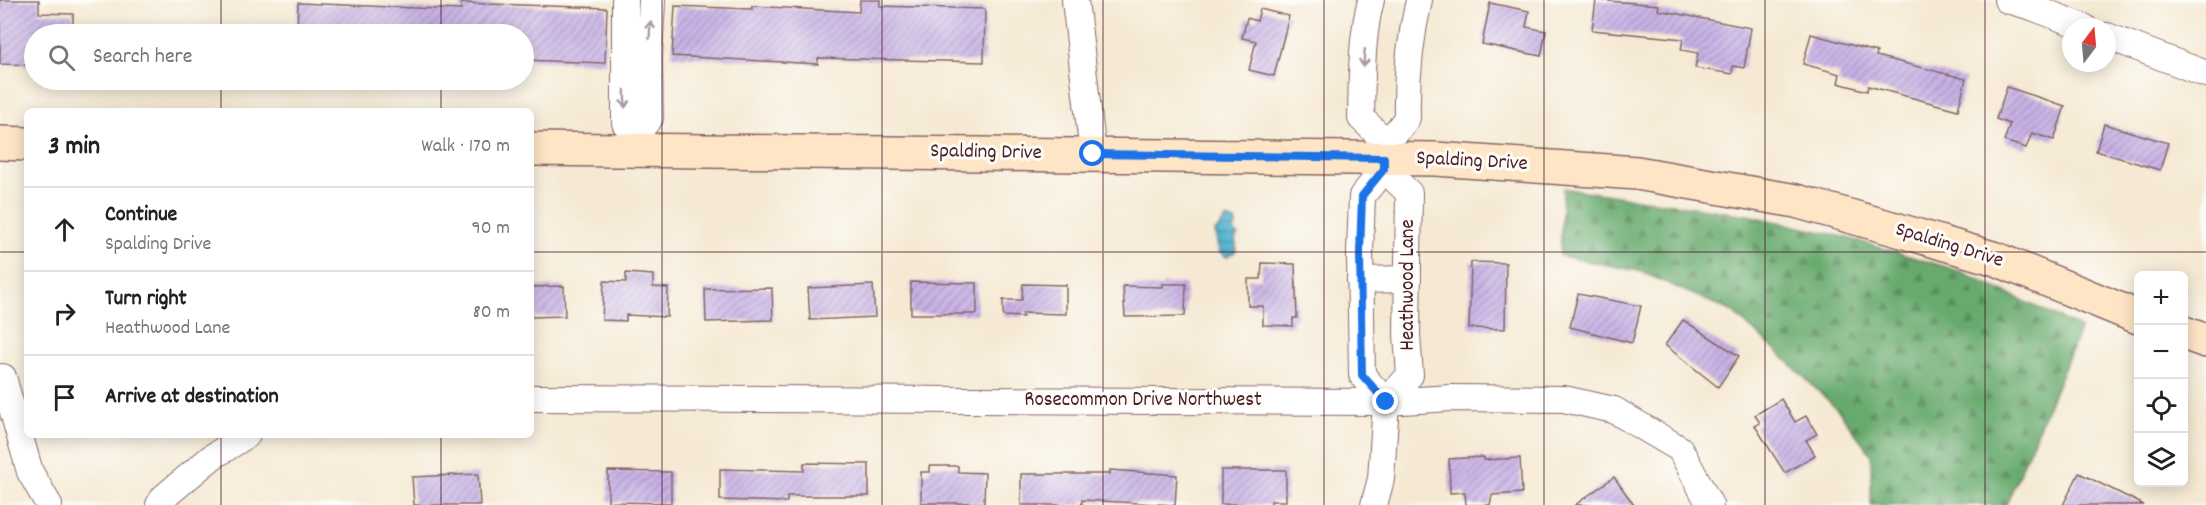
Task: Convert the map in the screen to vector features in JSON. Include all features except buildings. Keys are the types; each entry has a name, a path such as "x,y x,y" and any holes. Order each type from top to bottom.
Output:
{"main road":[{"name":"Spalding Drive","path":"534,149 638,141 1093,154 1384,156 1637,173 1796,201 1996,259 2134,315"},
{"path":"0,143 24,144"},
{"path":"0,159 24,158"},
{"path":"2188,334 2206,341"}],"street":[{"path":"625,0 625,123 638,141 650,118 649,59 652,0"},
{"path":"1075,0 1093,154"},
{"name":"Heathwood Lane","path":"1371,0 1362,78 1361,118 1409,193 1410,375 1386,402"},
{"path":"1374,505 1381,479 1386,402 1362,375 1360,280 1362,196 1407,118 1407,87 1419,0"},
{"path":"2007,0 2062,19"},
{"path":"2116,39 2206,74"},
{"path":"1360,280 1408,279"},
{"path":"3,377 30,472 49,505"},
{"name":"Rosecommon Drive Northwest","path":"534,398 1386,402 1451,399 1564,399 1614,410 1680,449 1710,505"},
{"path":"159,505 164,497 212,457 242,438"}],"green space":[{"path":"1563,188 1747,215 1844,237 1960,271 2081,328 2006,505 1871,505 1871,454 1838,410 1731,311 1639,271 1560,256"}],"water":[{"path":"1227,218 1235,221 1234,231 1238,235 1235,239 1236,251 1227,257 1219,252 1215,232"}],"route":[{"path":"1093,154 1384,158 1384,169 1362,196 1360,280 1362,375 1386,402"}]}
